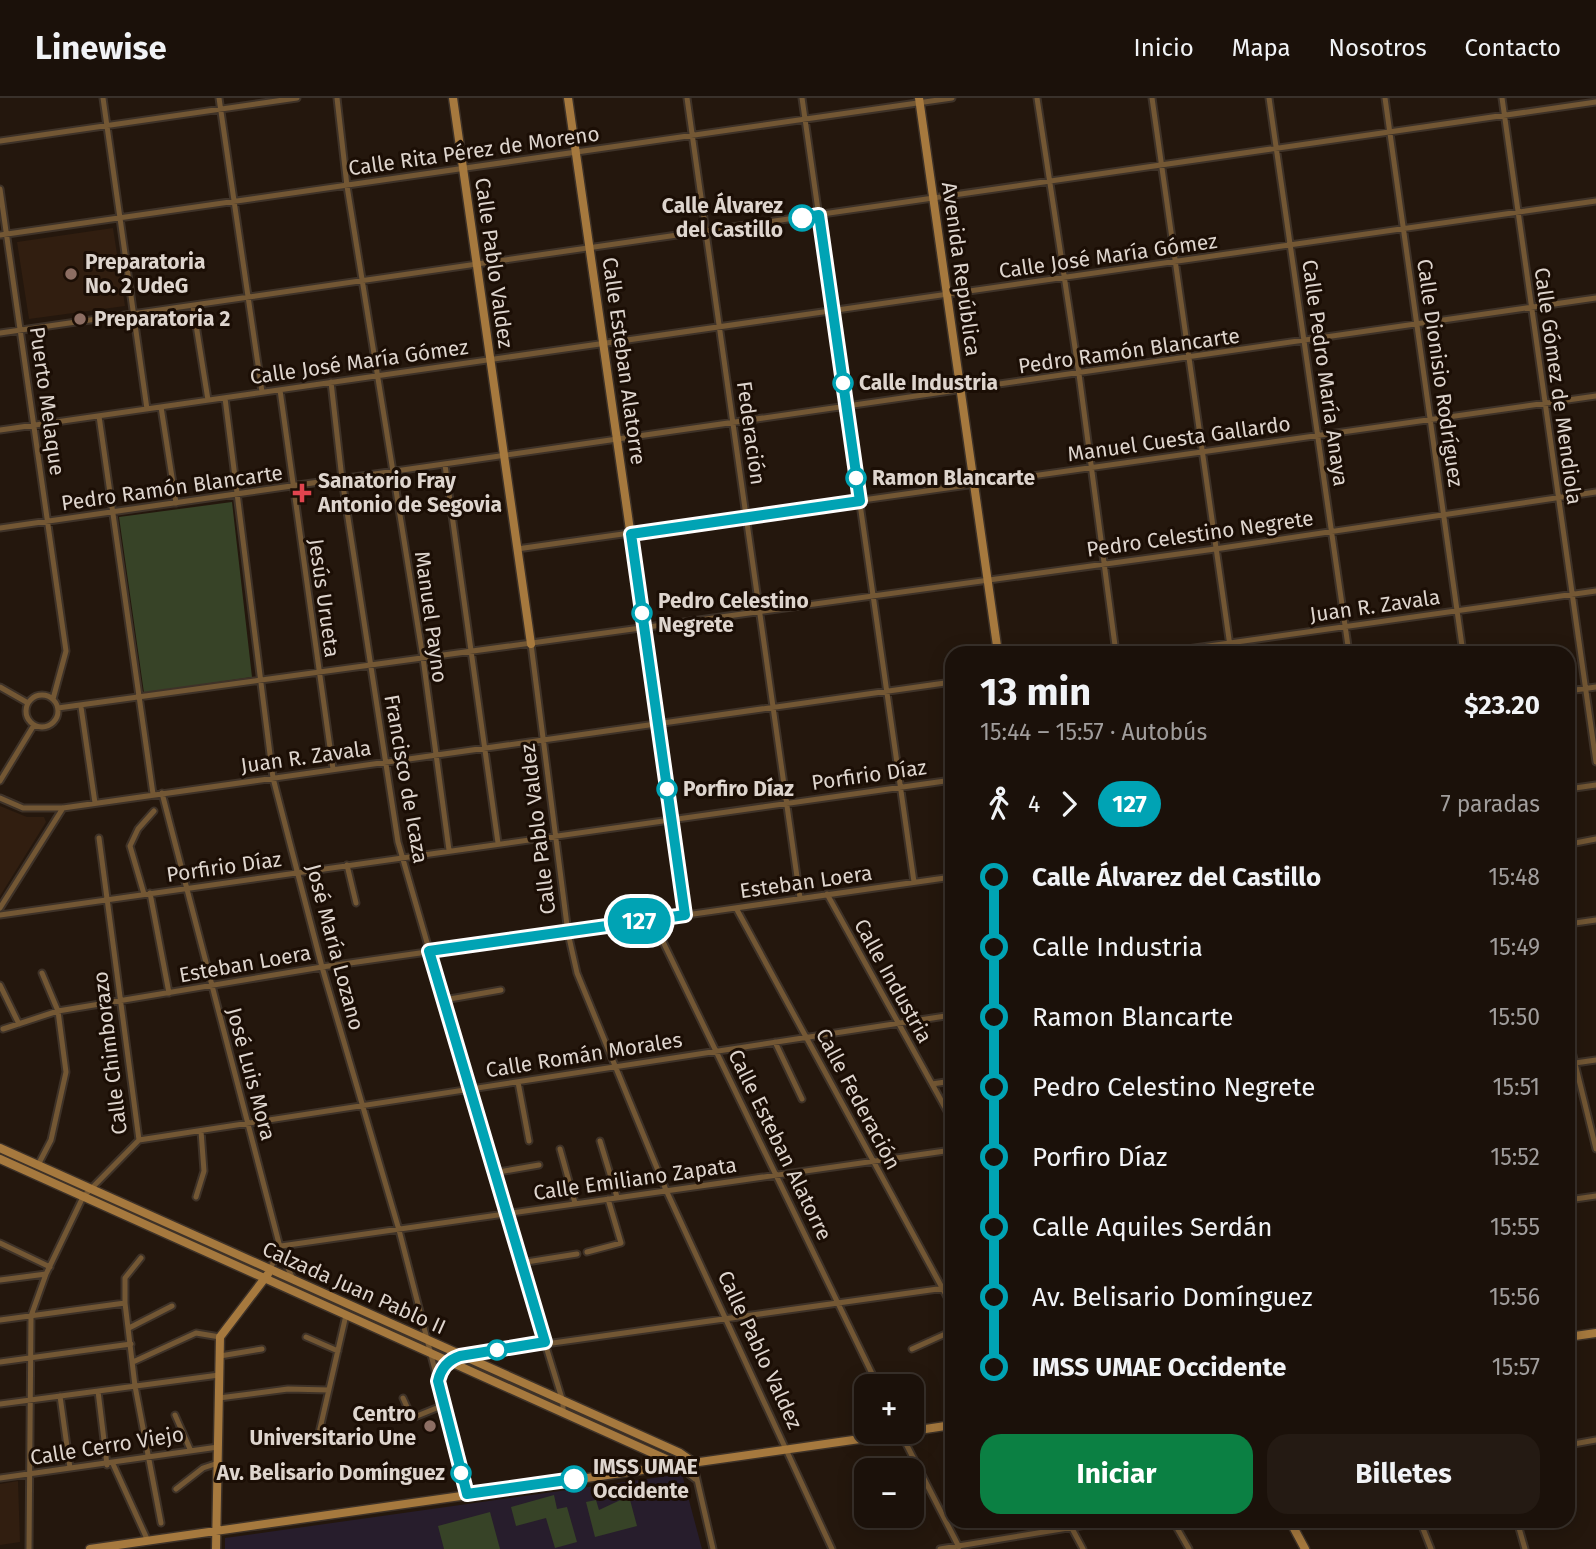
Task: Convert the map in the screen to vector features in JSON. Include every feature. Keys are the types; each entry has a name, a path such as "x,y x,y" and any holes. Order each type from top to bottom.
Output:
{"main road":[{"name":"Calle Pablo Valdez","path":"453,98 531,644"},
{"name":"Calle Esteban Alatorre","path":"568,98 644,628"},
{"name":"Avenida República","path":"919,100 997,646"},
{"name":"Calzada Juan Pablo II","path":"0,1148 680,1453 693,1462"},
{"name":"Calzada Juan Pablo II","path":"0,1159 677,1464"},
{"path":"172,1237 180,1229"},
{"path":"216,1549 220,1337 270,1269"},
{"path":"1575,1336 1596,1333"},
{"path":"924,1430 945,1427"},
{"path":"90,1549 854,1439"},
{"path":"1294,1528 1305,1549"}],"street":[{"path":"103,98 147,409"},
{"path":"219,98 262,392"},
{"path":"0,141 298,98"},
{"name":"Manuel Payno","path":"337,98 347,186 423,659 449,850"},
{"name":"Federación","path":"687,98 800,898"},
{"path":"802,98 914,882"},
{"name":"Calle Rita Pérez de Moreno","path":"3,234 576,151 805,121 919,100 952,98"},
{"path":"1037,98 1079,374 1115,646"},
{"path":"1152,98 1230,646"},
{"name":"Calle Pedro María Anaya","path":"1269,98 1348,646"},
{"name":"Calle Dionisio Rodríguez","path":"1385,98 1462,646"},
{"name":"Calle Gómez de Mendiola","path":"1502,98 1596,762"},
{"path":"0,333 933,200 1161,164 1390,134 1596,102"},
{"name":"Puerto Melaque","path":"0,189 3,234 20,330 66,652 53,699"},
{"name":"Calle José María Gómez","path":"0,430 1596,201"},
{"name":"Pedro Ramón Blancarte","path":"0,528 1596,298"},
{"path":"193,306 208,400"},
{"name":"Francisco de Icaza","path":"331,382 342,480 402,857 563,1402 563,1413"},
{"name":"Jesús Urueta","path":"280,390 333,769"},
{"name":"Manuel Cuesta Gallardo","path":"517,549 1596,396"},
{"name":"José María Lozano","path":"225,398 273,778 322,967 365,1106 399,1230 467,1494"},
{"path":"161,407 176,503"},
{"path":"99,416 153,794"},
{"path":"445,465 498,843"},
{"name":"Pedro Celestino Negrete","path":"58,708 81,707 1216,549 1596,492"},
{"name":"Juan R. Zavala","path":"1204,646 1596,591"},
{"path":"644,628 685,915"},
{"name":"Calle Pablo Valdez","path":"531,644 568,933 577,973 666,1190 832,1549"},
{"name":"Juan R. Zavala","path":"0,798 23,808 63,808 945,683"},
{"path":"0,687 28,704"},
{"path":"1575,690 1596,687"},
{"path":"36,696 53,699 58,708 56,720 51,725 34,725 27,715 28,704 36,696"},
{"path":"81,707 95,803"},
{"path":"0,780 34,725"},
{"name":"Porfirio Díaz","path":"0,915 945,781"},
{"path":"1575,788 1596,785"},
{"name":"José Luis Mora","path":"162,793 285,1264 294,1280"},
{"path":"0,908 63,808"},
{"path":"155,811 138,829 130,846 147,894 169,993"},
{"name":"Calle Chimborazo","path":"29,1549 31,1316 46,1274 83,1197 139,1140 99,838"},
{"path":"1575,843 1596,839"},
{"path":"347,865 356,903"},
{"name":"Esteban Loera","path":"3,1029 58,1011 322,967 945,878"},
{"name":"Calle Industria","path":"827,894 945,1107"},
{"name":"Calle Federación","path":"736,908 945,1293"},
{"name":"Calle Esteban Alatorre","path":"652,919 872,1374"},
{"path":"1575,923 1596,920"},
{"path":"38,1166 51,1140 65,1079 58,1011 42,973"},
{"path":"0,985 19,1024"},
{"path":"444,1000 501,990"},
{"name":"Calle Román Morales","path":"139,1140 945,1016"},
{"path":"775,1042 802,1099"},
{"path":"1575,1063 1596,1060"},
{"path":"1575,1078 1596,1149"},
{"path":"518,1082 529,1141"},
{"path":"932,1084 945,1082"},
{"path":"242,1100 251,1098"},
{"path":"196,1197 204,1180 201,1131"},
{"path":"600,1141 617,1197"},
{"path":"560,1149 575,1203"},
{"name":"Calle Emiliano Zapata","path":"281,1246 945,1151"},
{"path":"494,1172 539,1165"},
{"path":"1575,1199 1596,1196"},
{"path":"587,1252 617,1247 621,1243 608,1199"},
{"path":"0,1243 50,1266"},
{"path":"270,1269 281,1246"},
{"path":"520,1263 577,1254"},
{"path":"141,1258 125,1278 125,1303 135,1386 161,1522"},
{"path":"0,1280 46,1274"},
{"path":"438,1381 449,1361 460,1356 945,1288"},
{"path":"0,1320 125,1303"},
{"path":"129,1328 172,1306"},
{"path":"319,1433 346,1315"},
{"path":"133,1362 196,1333 220,1337"},
{"path":"912,1349 945,1334"},
{"path":"306,1337 338,1351"},
{"path":"0,1362 131,1344"},
{"path":"219,1356 262,1349"},
{"path":"0,1404 219,1375"},
{"path":"219,1398 288,1389 329,1390"},
{"path":"98,1391 110,1464 148,1541"},
{"path":"60,1396 70,1468"},
{"path":"403,1398 412,1418 444,1405"},
{"path":"175,1415 190,1449"},
{"path":"1575,1444 1596,1440"},
{"path":"911,1444 945,1516"},
{"name":"Calle Cerro Viejo","path":"0,1478 110,1464 149,1454 218,1447"},
{"path":"693,1462 713,1549"},
{"path":"176,1489 203,1468 218,1463"},
{"path":"677,1464 695,1479"},
{"path":"951,1528 960,1548"},
{"path":"940,1549 960,1548 1052,1528"},
{"path":"1072,1528 1083,1549"},
{"path":"1177,1528 1189,1549"},
{"path":"1423,1528 1431,1549"},
{"path":"1519,1528 1525,1549"}],"shaded area":[{"name":"Preparatoria No. 2 UdeG","path":"113,228 125,306 29,319 17,242"},
{"path":"0,806 27,817 44,817 46,822 0,896"},
{"path":"682,1474 702,1549 225,1549 225,1538"},
{"path":"18,1481 20,1542 0,1545 0,1484"}],"green space":[{"path":"232,502 252,677 144,693 119,517"},
{"path":"554,1495 557,1509 567,1507 577,1542 555,1548 546,1518 516,1526 511,1507"},
{"path":"629,1496 637,1526 595,1537 586,1502 596,1500 599,1510"},
{"path":"490,1512 500,1549 444,1549 438,1526"}],"bus line":[{"name":"127","path":"574,1479 467,1494 438,1381 441,1370 449,1361 460,1356 545,1342 429,951 685,915 631,534 860,501 819,215 802,218"}],"place":[{"name":"Calle Álvarez del Castillo","path":"802,218"},
{"name":"Preparatoria No. 2 UdeG","path":"71,274"},
{"name":"Preparatoria 2","path":"80,319"},
{"name":"Calle Industria","path":"843,383"},
{"name":"Ramon Blancarte","path":"856,478"},
{"name":"Sanatorio Fray Antonio de Segovia","path":"302,493"},
{"name":"Pedro Celestino Negrete","path":"642,613"},
{"name":"Porfiro Díaz","path":"667,789"},
{"name":"Centro Universitario Une","path":"430,1426"},
{"name":"Av. Belisario Domínguez","path":"461,1473"},
{"name":"IMSS UMAE Occidente","path":"574,1479"}]}
